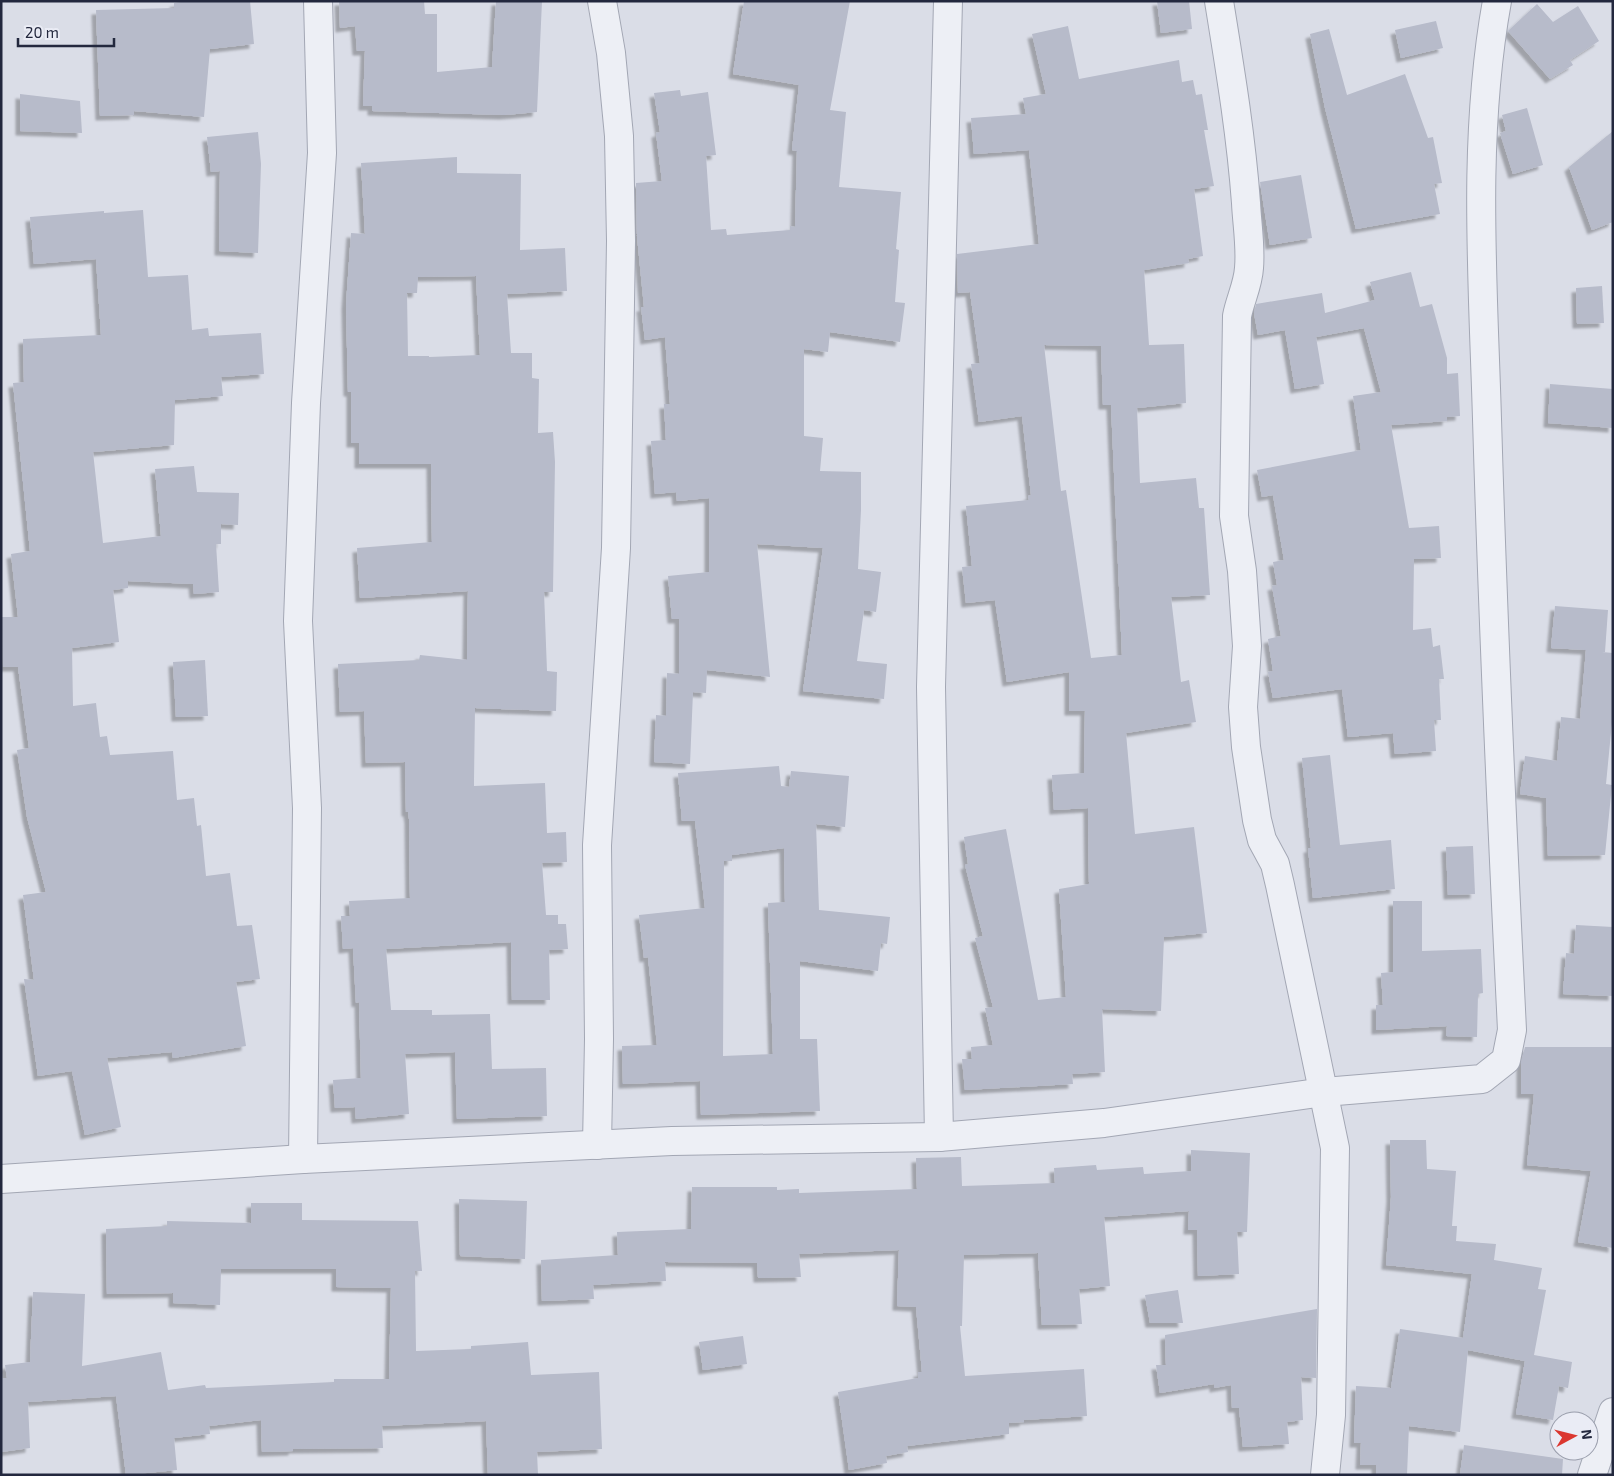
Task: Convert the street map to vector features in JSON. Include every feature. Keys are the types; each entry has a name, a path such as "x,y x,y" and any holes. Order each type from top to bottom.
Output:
{"street":[{"path":"303,1159 307,808 298,621 306,403 322,153 318,1"},
{"path":"597,1145 599,1039 597,845 616,548 621,241 619,136 602,1"},
{"path":"939,1137 931,687 948,1"},
{"path":"1219,1 1241,136 1249,247 1249,268 1246,286 1240,299 1237,316 1234,516 1242,571 1247,646 1243,706 1246,747 1257,820 1262,840 1275,864 1280,885 1335,1148 1332,1415 1326,1475"},
{"path":"1,1179 303,1159 597,1145 939,1137 1104,1123 1324,1092 1482,1079 1506,1060 1512,1030 1496,699 1480,190 1487,56 1497,1"},
{"path":"1592,1475 1613,1412"}],"building":[{"path":"187,1 250,1 254,44 210,49 204,117 134,111 134,115 100,116 96,10 174,8 174,3"},
{"path":"339,1 424,1 425,14 437,14 437,72 492,67 496,1 542,1 537,112 504,115 372,111 372,106 363,106 365,51 357,51 355,26 340,28"},
{"path":"744,1 850,1 830,110 846,112 839,187 901,192 896,249 899,250 895,302 905,303 900,342 830,332 828,352 804,349 804,436 823,438 820,471 861,472 858,569 881,572 876,612 864,610 857,661 887,664 884,699 803,691 823,548 757,544 770,677 707,670 706,693 693,692 690,764 654,762 656,715 666,716 667,673 679,674 679,619 672,619 668,576 709,572 709,498 677,501 676,492 655,494 651,441 666,440 664,404 670,404 665,337 645,340 641,307 644,307 637,236 636,183 662,181 656,133 660,132 654,93 680,90 681,96 708,92 716,155 706,156 711,230 726,229 727,235 790,230 790,226 795,227 797,151 792,150 799,85 733,74"},
{"path":"1157,1 1189,1 1192,29 1161,33"},
{"path":"1537,4 1553,22 1578,6 1599,41 1570,60 1573,65 1550,79 1508,31"},
{"path":"1436,21 1443,48 1401,58 1395,30"},
{"path":"1068,26 1079,79 1179,60 1182,82 1193,80 1196,95 1202,94 1208,130 1204,130 1214,186 1194,189 1203,256 1188,259 1189,263 1144,270 1149,345 1184,344 1186,403 1137,408 1140,483 1196,478 1199,508 1204,508 1210,595 1171,597 1181,682 1189,680 1196,722 1126,733 1135,834 1194,827 1207,933 1164,937 1161,1011 1102,1009 1105,1072 1072,1074 1073,1084 965,1090 962,1059 972,1059 971,1047 993,1045 985,1008 993,1007 975,938 983,936 965,865 968,864 964,837 1006,829 1038,1000 1066,997 1059,889 1089,884 1088,808 1054,810 1052,775 1084,773 1085,711 1069,711 1069,672 1007,682 995,600 966,603 962,567 972,566 966,506 1029,500 1028,496 1031,495 1022,416 979,422 971,364 980,363 970,292 958,293 957,254 1039,244 1029,150 974,154 971,118 1026,114 1023,98 1046,94 1032,34","holes":["1044,345 1101,346 1103,405 1111,405 1122,655 1091,658 1066,490 1061,491"]},
{"path":"1329,29 1347,95 1405,74 1428,138 1433,137 1442,183 1434,184 1440,214 1356,229 1325,108 1310,34"},
{"path":"20,94 80,101 82,133 20,131"},
{"path":"1527,108 1543,165 1513,174 1500,133 1506,131 1502,115"},
{"path":"1613,131 1613,222 1592,230 1569,167"},
{"path":"258,132 261,164 258,253 219,251 220,171 211,172 207,137"},
{"path":"457,157 457,173 521,174 520,250 565,248 567,291 507,294 511,353 532,353 532,378 539,379 538,433 553,432 555,462 553,592 544,592 547,671 557,672 556,711 475,708 474,786 545,783 547,833 566,832 567,862 542,863 546,915 558,915 558,924 566,924 568,949 549,950 550,1000 512,1000 511,942 386,949 391,1010 432,1010 432,1015 490,1014 492,1069 546,1068 547,1116 457,1119 455,1052 405,1054 409,1114 356,1119 355,1107 335,1108 333,1080 361,1078 359,1002 356,1003 353,948 343,949 341,916 350,916 349,901 410,898 409,819 408,812 406,812 405,762 366,763 364,711 340,712 338,664 419,660 420,655 467,660 468,591 360,598 357,548 432,542 431,464 359,464 359,443 351,443 351,392 348,392 346,305 351,233 365,234 361,163","holes":["476,276 480,355 408,356 407,293 417,293 418,277"]},
{"path":"1301,175 1312,238 1270,245 1260,182"},
{"path":"143,210 148,277 188,275 192,330 208,328 209,336 261,333 264,374 221,377 223,396 175,400 174,445 93,452 103,543 161,536 155,469 194,466 197,492 239,493 238,525 221,524 221,544 216,544 219,592 194,594 193,584 128,581 128,588 113,590 119,642 72,648 73,706 96,703 100,737 107,736 110,755 173,751 177,800 194,798 197,826 201,825 206,876 230,873 237,926 252,925 260,979 236,982 246,1046 173,1058 172,1052 107,1058 121,1127 85,1135 72,1071 38,1076 24,979 34,980 23,895 46,892 27,817 17,750 29,748 18,667 3,667 2,617 18,617 11,554 30,551 13,383 24,382 23,339 101,335 96,259 34,264 30,217"},
{"path":"1411,272 1420,307 1432,304 1447,358 1447,374 1458,373 1460,416 1447,417 1447,421 1391,425 1409,528 1439,526 1441,558 1414,559 1413,630 1431,628 1433,647 1440,645 1444,679 1439,679 1441,720 1434,720 1436,751 1395,754 1393,733 1348,737 1342,689 1273,698 1268,672 1273,671 1268,639 1281,636 1272,586 1277,585 1273,562 1284,560 1273,495 1262,497 1257,470 1361,450 1353,396 1381,392 1364,328 1316,337 1324,384 1295,389 1285,330 1258,335 1254,313 1256,304 1322,293 1325,313 1375,300 1370,282"},
{"path":"1602,286 1604,323 1577,324 1576,288"},
{"path":"1550,384 1613,389 1613,428 1548,423"},
{"path":"1555,606 1608,610 1605,652 1602,652 1613,653 1613,712 1606,784 1612,785 1605,855 1548,856 1546,798 1520,794 1525,756 1557,761 1561,717 1580,719 1586,650 1551,648"},
{"path":"205,660 208,716 176,717 173,662"},
{"path":"1330,755 1340,845 1391,840 1395,889 1313,898 1308,848 1311,848 1302,758"},
{"path":"779,766 781,786 789,787 791,771 849,776 845,827 816,824 819,910 890,917 887,944 881,943 878,971 800,961 800,1039 817,1039 820,1111 701,1115 700,1081 623,1084 622,1046 657,1045 648,957 644,958 639,915 705,908 695,821 682,821 678,773","holes":["784,848 785,902 768,903 773,1054 723,1056 724,861 732,861 732,855"]},
{"path":"1473,846 1475,894 1448,895 1446,847"},
{"path":"1393,901 1422,901 1422,951 1481,949 1483,993 1478,994 1477,1037 1446,1036 1447,1026 1376,1030 1376,1005 1383,1005 1381,973 1393,972"},
{"path":"1576,925 1613,927 1613,996 1563,994 1566,953 1574,954"},
{"path":"1525,1047 1613,1047 1613,1248 1578,1242 1591,1171 1527,1165 1534,1094 1521,1094 1521,1062"},
{"path":"1390,1140 1426,1140 1427,1169 1456,1171 1452,1226 1457,1226 1456,1241 1496,1244 1494,1260 1542,1268 1538,1289 1546,1290 1534,1355 1572,1362 1568,1388 1559,1386 1555,1411 1549,1411 1549,1419 1516,1414 1525,1361 1468,1350 1460,1432 1409,1426 1407,1475 1376,1474 1376,1465 1360,1465 1361,1443 1354,1443 1356,1386 1391,1388 1400,1329 1463,1338 1472,1274 1386,1265 1391,1197"},
{"path":"1191,1150 1250,1153 1247,1232 1237,1232 1239,1274 1198,1276 1197,1230 1188,1230 1189,1211 1104,1217 1110,1286 1079,1289 1082,1324 1042,1325 1038,1253 964,1255 962,1326 960,1326 965,1376 1084,1369 1087,1416 1024,1420 1024,1422 1009,1423 1009,1434 907,1446 908,1452 886,1456 887,1463 849,1470 838,1392 918,1378 918,1372 922,1372 916,1307 897,1306 899,1250 799,1254 801,1277 758,1278 757,1263 665,1262 666,1281 593,1285 594,1299 542,1301 541,1260 618,1255 617,1232 691,1229 692,1187 777,1187 777,1190 799,1189 799,1193 917,1189 916,1158 961,1157 962,1186 1055,1183 1054,1168 1096,1165 1097,1170 1143,1167 1144,1174 1191,1171"},
{"path":"459,1199 527,1201 525,1259 460,1256"},
{"path":"251,1203 302,1203 302,1220 418,1221 422,1271 415,1271 416,1351 471,1349 471,1346 528,1342 531,1375 599,1372 602,1449 537,1452 538,1475 488,1475 486,1421 382,1426 383,1448 293,1449 293,1451 262,1452 261,1420 209,1426 210,1434 174,1438 177,1470 126,1475 116,1396 28,1402 30,1448 1,1452 1,1378 7,1378 5,1365 30,1362 33,1292 85,1294 82,1366 161,1352 168,1390 205,1385 206,1388 334,1382 334,1379 389,1379 391,1288 336,1287 336,1269 221,1269 220,1305 173,1303 173,1293 107,1294 106,1229 167,1226 167,1221 251,1223"},
{"path":"1178,1290 1183,1323 1150,1323 1145,1295"},
{"path":"1317,1309 1316,1378 1301,1377 1303,1420 1287,1422 1289,1444 1243,1447 1239,1408 1232,1408 1231,1385 1214,1388 1214,1384 1160,1393 1156,1365 1166,1365 1165,1335"},
{"path":"743,1336 747,1364 703,1370 699,1342"},
{"path":"1464,1445 1549,1457 1549,1461 1563,1461 1562,1475 1460,1475"}]}
